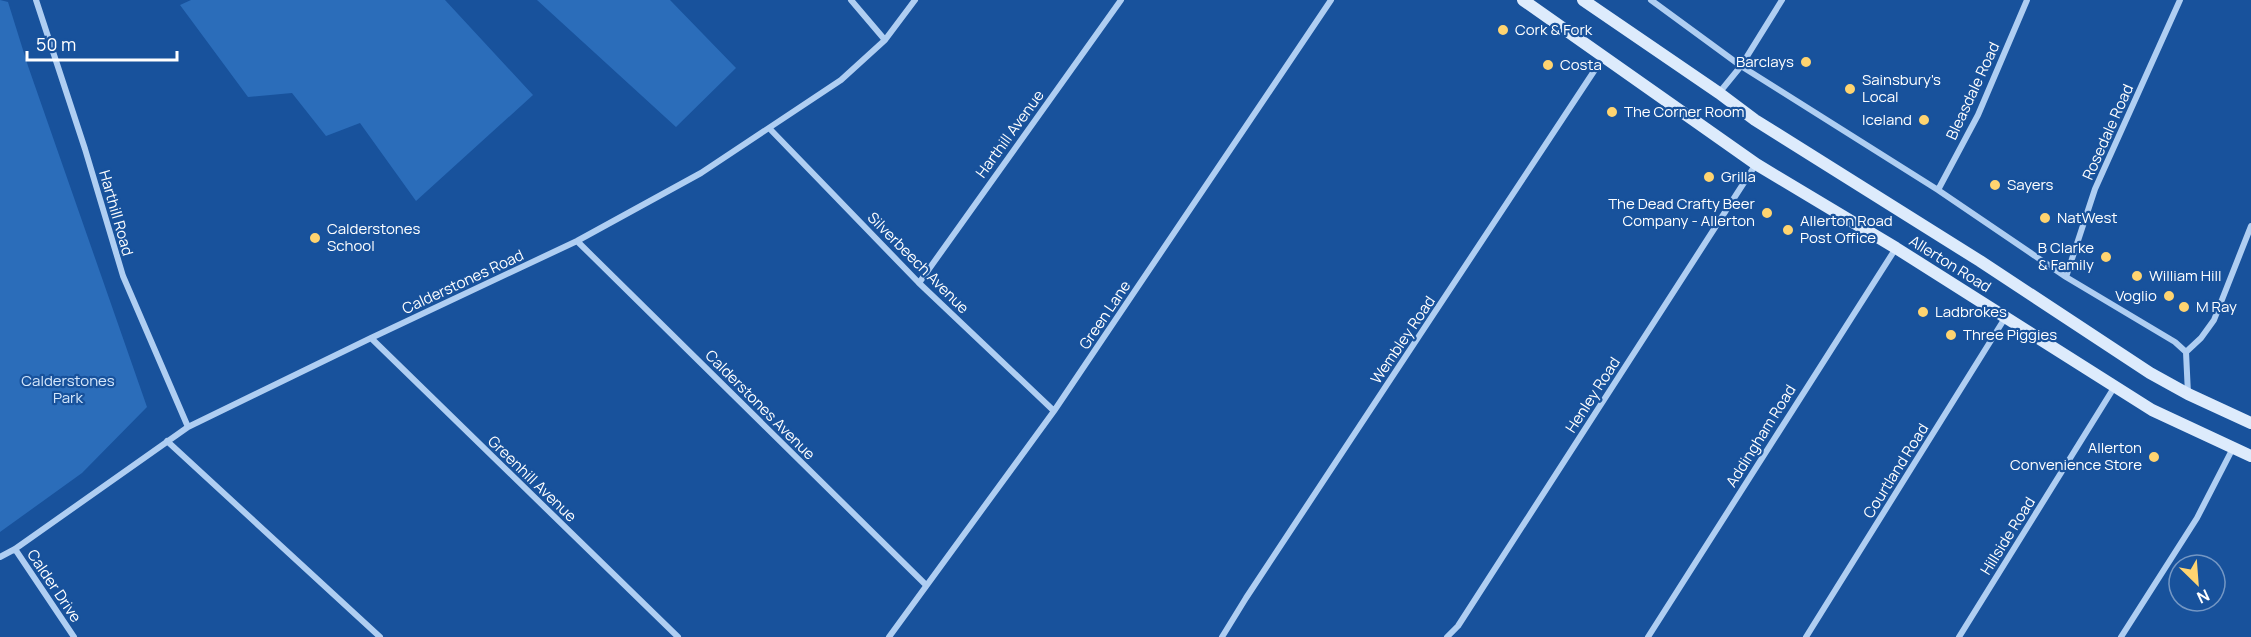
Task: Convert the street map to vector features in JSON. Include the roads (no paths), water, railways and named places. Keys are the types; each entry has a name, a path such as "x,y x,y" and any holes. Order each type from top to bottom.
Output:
{"main road":[{"name":"Allerton Road","path":"1524,0 1756,164 1896,248 2152,410 2251,456"},
{"name":"Allerton Road","path":"1583,0 1755,120 1980,261 2150,373 2188,394 2251,423"}],"street":[{"name":"Harthill Road","path":"36,0 85,148 123,276 188,427"},
{"path":"851,0 885,40"},
{"name":"Calderstones Road","path":"0,557 15,549 188,427 370,338 578,242 702,173 841,80 885,40 915,0"},
{"name":"Harthill Avenue","path":"919,283 1121,0"},
{"name":"Green Lane","path":"889,637 1054,411 1331,0"},
{"path":"1651,0 1741,66 1938,190 2066,277 2175,342 2187,352"},
{"path":"1719,93 1741,66 1782,0"},
{"name":"Bleasdale Road","path":"1938,190 1978,115 2027,0"},
{"name":"Rosedale Road","path":"2066,277 2095,189 2180,0"},
{"name":"Wembley Road","path":"1222,637 1604,56"},
{"name":"Silverbeech Avenue","path":"769,129 919,283 1054,411"},
{"name":"Henley Road","path":"1447,637 1458,626 1756,164"},
{"path":"2188,394 2187,352 2214,320 2251,226"},
{"name":"Calderstones Avenue","path":"578,242 926,585"},
{"name":"Addingham Road","path":"1648,637 1896,248"},
{"name":"Courtland Road","path":"1806,637 2006,318"},
{"name":"Greenhill Avenue","path":"370,338 678,637"},
{"name":"Hillside Road","path":"1959,637 2115,386"},
{"path":"167,441 380,637"},
{"path":"2121,637 2197,518 2233,448"},
{"name":"Calder Drive","path":"15,549 74,637"}],"place":[{"name":"Cork & Fork","path":"1503,30"},
{"name":"Barclays","path":"1806,62"},
{"name":"Costa","path":"1548,65"},
{"name":"Sainsbury's Local","path":"1850,89"},
{"name":"The Corner Room","path":"1612,112"},
{"name":"Iceland","path":"1924,120"},
{"name":"Grilla","path":"1709,177"},
{"name":"Sayers","path":"1995,185"},
{"name":"The Dead Crafty Beer Company - Allerton","path":"1767,213"},
{"name":"NatWest","path":"2045,218"},
{"name":"Allerton Road Post Office","path":"1788,230"},
{"name":"Calderstones School","path":"315,238"},
{"name":"B Clarke & Family","path":"2106,257"},
{"name":"William Hill","path":"2137,276"},
{"name":"Voglio","path":"2169,296"},
{"name":"M Ray","path":"2184,307"},
{"name":"Ladbrokes","path":"1923,312"},
{"name":"Three Piggies","path":"1951,335"},
{"name":"Allerton Convenience Store","path":"2154,457"}],"park label":[{"name":"Calderstones Park","path":"68,390"}]}
